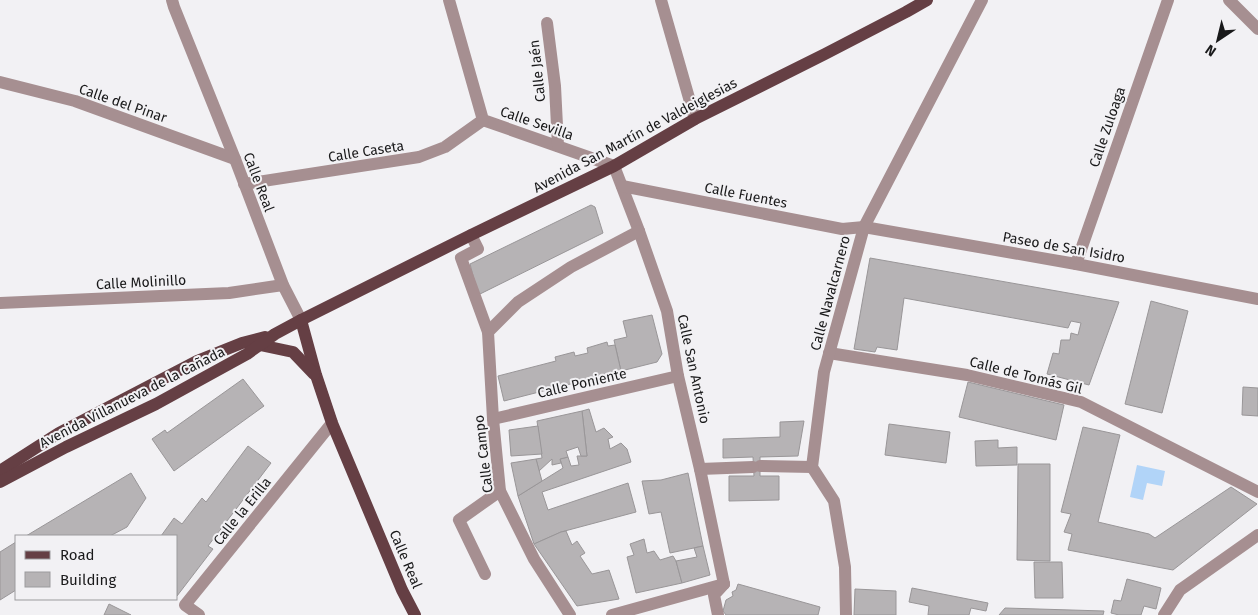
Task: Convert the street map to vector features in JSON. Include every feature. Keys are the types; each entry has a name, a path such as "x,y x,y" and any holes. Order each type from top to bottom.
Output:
{"main road":[{"name":"Avenida San Martín de Valdeiglesias","path":"301,320 470,235 614,166 694,120 882,25 927,0"},
{"name":"Avenida Villanueva de la Cañada","path":"0,482 66,447 156,404 247,354 274,334 301,320"},
{"name":"Calle Real","path":"301,320 332,423 402,590 415,615"},
{"name":"Avenida Villanueva de la Cañada","path":"0,471 59,433 197,361 242,343 274,334"},
{"name":"Calle Real","path":"260,345 293,352 316,375"}],"street":[{"name":"Calle Real","path":"172,0 235,159 282,285 301,320"},
{"name":"Calle Sevilla","path":"449,0 483,120 614,166"},
{"path":"661,0 694,120"},
{"name":"Calle Navalcarnero","path":"812,467 824,372 864,227 982,0"},
{"name":"Calle Zuloaga","path":"1076,264 1168,0"},
{"path":"1229,0 1258,29"},
{"name":"Calle Jaén","path":"547,23 555,86 558,146"},
{"name":"Calle del Pinar","path":"0,82 75,101 235,159"},
{"name":"Calle Caseta","path":"244,184 419,157 445,147 483,120"},
{"name":"Calle San Antonio","path":"614,166 640,232 667,311 678,376 724,584"},
{"name":"Calle Fuentes","path":"622,186 842,229 864,227"},
{"name":"Paseo de San Isidro","path":"864,227 1076,264 1258,299"},
{"path":"488,332 518,302 563,272 640,232"},
{"name":"Calle Campo","path":"470,235 478,249 462,258 488,332 493,419 500,491 534,559 570,615"},
{"name":"Calle Molinillo","path":"0,304 229,294 282,285"},
{"name":"Calle de Tomás Gil","path":"829,352 967,376 1080,402 1258,492"},
{"name":"Calle Poniente","path":"493,419 678,376"},
{"name":"Calle la Erilla","path":"199,615 186,604 332,423"},
{"path":"700,469 812,467 834,501 845,567 846,615"},
{"path":"485,574 459,520 500,491"},
{"path":"1164,615 1180,590 1258,535"},
{"path":"612,615 724,584"},
{"path":"718,615 714,595 724,584"}],"water":[{"path":"1137,465 1165,471 1162,486 1147,483 1143,500 1130,497"}],"building":[{"path":"591,205 595,207 603,233 478,295 470,264"},
{"path":"870,258 1119,302 1089,385 1047,374 1053,353 1059,354 1061,340 1070,340 1071,333 1078,335 1081,323 1071,321 1068,328 904,298 897,350 877,347 875,352 854,349"},
{"path":"1151,301 1188,311 1162,413 1125,404"},
{"path":"652,315 662,354 657,362 621,371 614,340 627,337 623,321"},
{"path":"607,342 608,346 615,345 621,371 504,401 498,376 556,361 555,357 574,352 575,356 588,353 587,348"},
{"path":"243,379 264,406 174,471 152,439 165,430 167,433"},
{"path":"968,382 1064,405 1056,440 959,417"},
{"path":"1243,387 1258,388 1258,416 1242,415"},
{"path":"589,409 596,432 604,428 613,437 608,439 610,449 621,443 627,449 631,462 542,492 548,510 628,483 636,512 561,532 534,544 518,496 563,468 560,459 568,457 571,466 579,465 577,456 587,456 582,411"},
{"path":"582,411 587,456 581,456 578,447 566,451 568,457 560,459 561,463 552,465 552,459 539,471 536,459 542,458 537,421"},
{"path":"804,421 798,456 760,457 760,476 779,476 779,500 729,501 729,476 754,476 753,457 723,458 723,439 780,437 780,422"},
{"path":"889,424 950,432 946,463 885,455"},
{"path":"538,426 542,454 511,456 509,430"},
{"path":"1083,427 1120,435 1098,522 1149,534 1155,538 1231,487 1257,504 1173,570 1068,550 1072,534 1064,532 1071,514 1061,512"},
{"path":"998,440 998,448 1017,447 1017,465 976,466 975,441"},
{"path":"248,446 271,463 208,546 213,549 178,595 178,535 162,535 174,518 182,524 202,498 206,502"},
{"path":"536,459 542,481 518,496 511,463"},
{"path":"1018,464 1050,464 1050,561 1017,560"},
{"path":"131,473 146,498 127,527 112,535 28,535"},
{"path":"688,473 703,546 670,553 661,512 649,514 642,481 661,480"},
{"path":"566,531 572,545 577,541 585,553 580,556 592,574 609,570 619,599 577,606 534,544"},
{"path":"644,539 647,553 654,551 660,560 673,556 682,583 636,593 627,557 634,555 630,544"},
{"path":"15,543 15,591 0,600 0,552"},
{"path":"703,546 710,575 682,583 676,561 697,557 694,548"},
{"path":"1034,562 1062,562 1063,598 1035,598"},
{"path":"1127,579 1161,588 1156,609 1144,606 1141,615 1111,613 1114,600 1121,601"},
{"path":"738,584 820,607 818,615 726,615 723,611 726,600 733,596 732,592 736,590"},
{"path":"912,588 988,603 986,611 971,608 969,615 928,615 929,606 909,602"},
{"path":"855,589 896,591 896,615 854,615"},
{"path":"109,604 131,615 104,615"},
{"path":"1005,608 1104,611 1103,615 999,615"}]}
